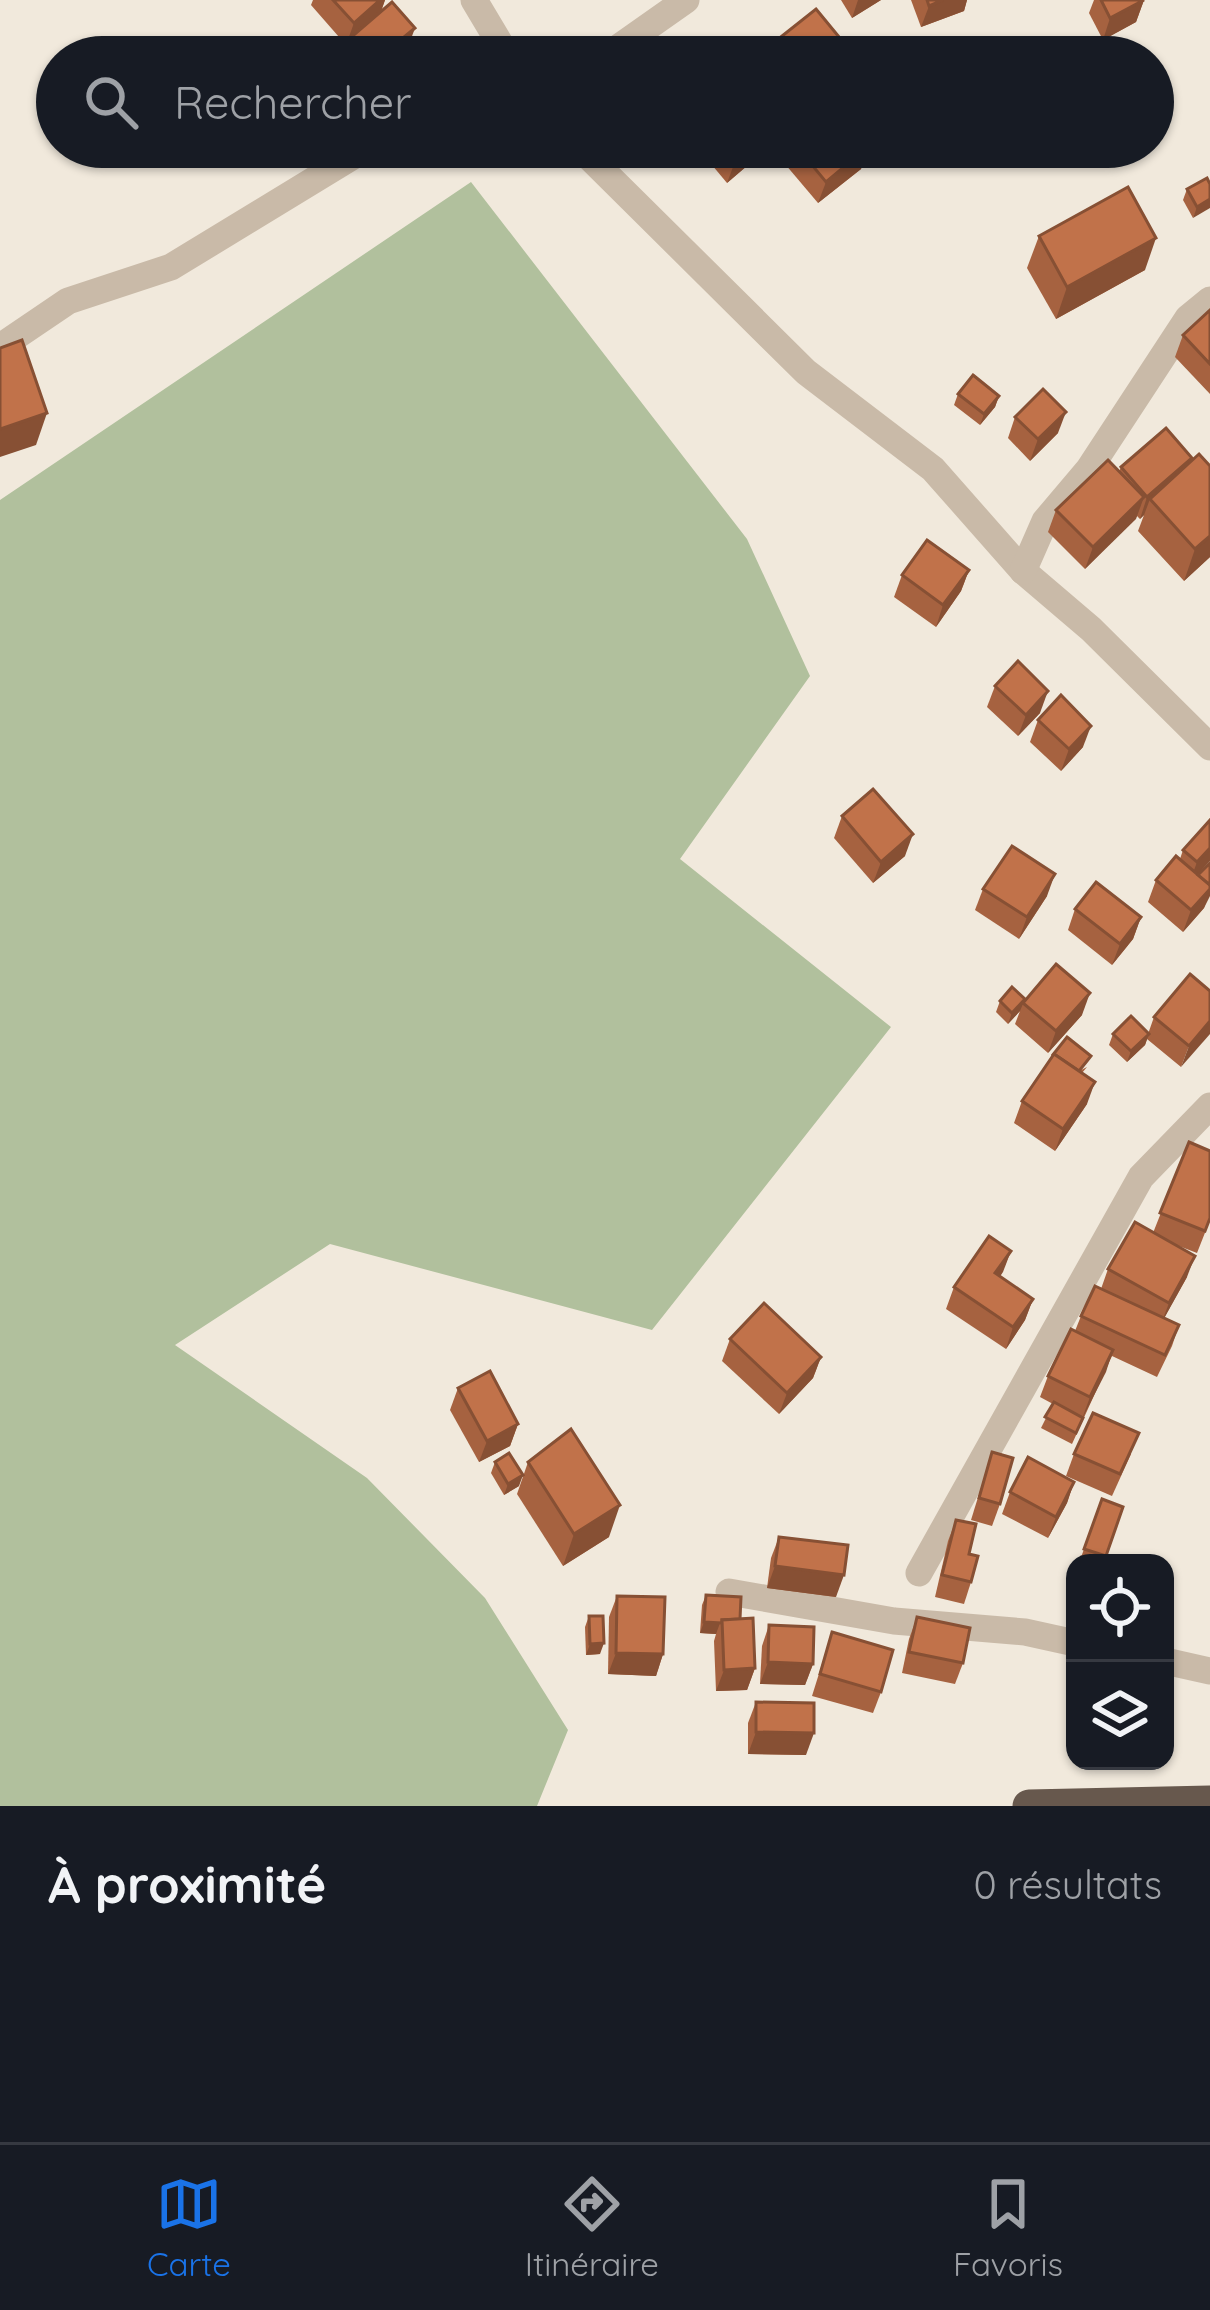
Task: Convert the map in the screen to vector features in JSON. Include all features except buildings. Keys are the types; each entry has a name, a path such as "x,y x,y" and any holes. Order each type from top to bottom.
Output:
{"highway":[{"path":"1029,1806 1210,1802"}],"street":[{"path":"474,0 495,36"},
{"path":"635,36 686,0"},
{"path":"0,347 68,301 171,267 334,168"},
{"path":"600,168 806,372 933,469 1023,571 1091,629 1210,747"},
{"path":"1023,571 1045,521 1089,469 1188,318 1210,300"},
{"path":"919,1573 1141,1177 1210,1106"},
{"path":"728,1592 894,1621 1025,1632 1066,1640"},
{"path":"1170,1662 1210,1671"}],"green space":[{"path":"471,182 747,539 810,676 680,859 891,1027 652,1330 330,1244 175,1345 367,1478 485,1598 568,1730 537,1806 0,1806 0,500"}]}
